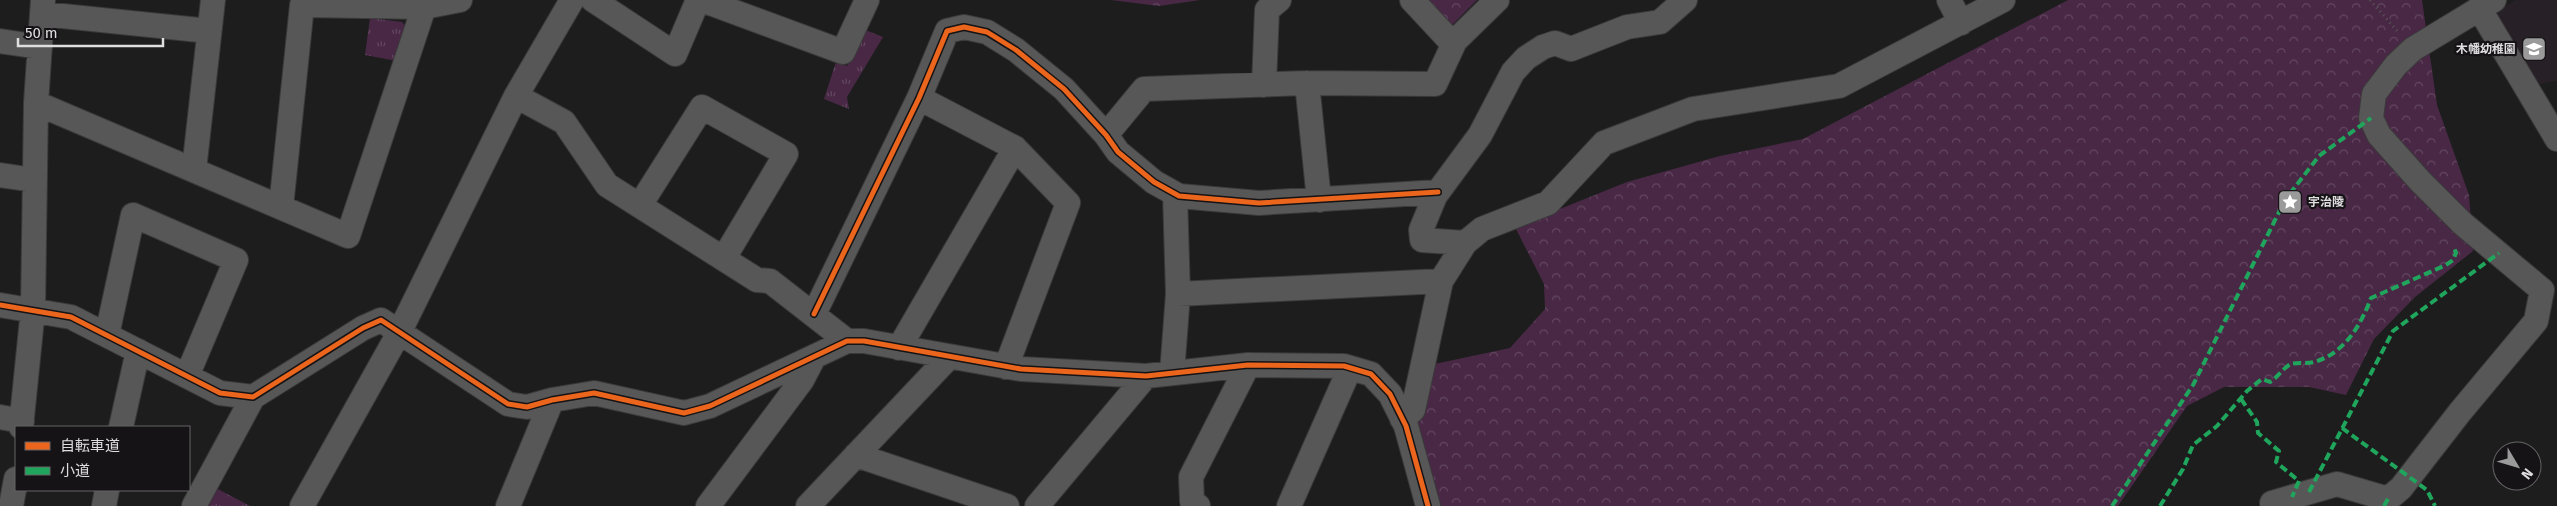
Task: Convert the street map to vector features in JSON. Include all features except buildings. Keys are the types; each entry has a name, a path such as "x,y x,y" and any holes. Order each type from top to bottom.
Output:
{"street":[{"path":"194,170 212,0"},
{"path":"281,207 302,5 424,7 460,0"},
{"path":"302,506 400,330 516,96 572,0"},
{"path":"593,0 675,54 700,0 843,52 867,0"},
{"path":"1264,85 1267,10 1279,0"},
{"path":"1412,0 1454,44"},
{"path":"1106,135 1144,89 1307,83 1435,84 1454,44 1497,0"},
{"path":"1465,243 1422,240 1421,230 1438,192 1480,135 1513,72 1526,58 1543,47 1555,44 1571,48 1627,27 1660,22 1685,0"},
{"path":"1949,0 1961,22"},
{"path":"1402,418 1413,410 1441,281 1465,243 1482,229 1548,203 1604,142 1693,109 1839,86 2004,0"},
{"path":"2272,503 2337,484 2388,499 2401,488 2460,412 2536,321 2542,290 2463,224 2420,181 2380,135 2371,118 2374,94 2396,65 2413,49 2486,4 2557,138"},
{"path":"14,422 33,309 36,103 43,7 209,30"},
{"path":"36,103 348,236 424,7"},
{"path":"814,314 919,98 946,30 964,27 987,32 1016,50 1064,89 1106,135 1118,152 1154,182 1175,194 1259,203 1438,192"},
{"path":"0,41 40,47"},
{"path":"1307,83 1319,200"},
{"path":"516,96 564,122 607,185 757,280 770,281 847,341"},
{"path":"919,98 1015,148 1068,203 1006,367"},
{"path":"640,205 702,107 786,154 724,258"},
{"path":"899,348 1015,148"},
{"path":"0,175 34,180"},
{"path":"1172,373 1178,294 1175,194"},
{"path":"107,335 133,215 236,260 187,376"},
{"path":"1178,294 1441,281"},
{"path":"0,305 33,309 71,317 220,393 253,397"},
{"path":"194,506 253,397 363,328 381,320 400,330 508,404 527,407 552,400 594,393 684,413 710,406 847,341 864,341 1006,367 1146,376 1248,365 1350,368 1371,374 1390,394 1402,418 1428,506"},
{"path":"121,426 138,351"},
{"path":"708,506 802,380 814,357"},
{"path":"808,506 949,357"},
{"path":"1198,506 1192,501 1191,477 1248,365"},
{"path":"1289,506 1350,368"},
{"path":"1037,506 1146,376"},
{"path":"508,506 552,400"},
{"path":"856,456 1007,506"},
{"path":"11,506 15,484"},
{"path":"104,506 107,491"}],"path":[{"path":"2370,0 2413,49"}],"shaded area":[{"name":"木幡幼稚園","path":"2516,0 2557,0 2557,81 2539,84 2486,18"}],"green space":[{"path":"1111,0 1200,0 1159,6"},
{"path":"1407,0 1477,0 1449,28"},
{"path":"2068,0 2422,0 2437,105 2469,195 2473,251 2415,297 2374,339 2346,395 2309,387 2224,387 2187,406 2118,506 1438,506 1413,431 1430,365 1510,348 1545,309 1544,284 1515,227 1627,182 1720,156 1803,139"},
{"path":"370,18 402,22 411,32 402,62 365,55"},
{"path":"863,29 883,37 847,97 849,109 824,99 836,62 847,66"},
{"path":"216,488 250,506 206,506"}],"marked path":[{"path":"2112,506 2193,385 2285,200 2319,156 2371,118"},
{"path":"2160,506 2183,469 2193,445 2217,426 2247,391 2262,379 2270,382 2291,364 2314,362 2334,352 2350,337 2362,318 2371,298 2446,265 2453,260 2456,253 2454,247"},
{"path":"2309,492 2393,331 2499,253"},
{"path":"2241,399 2257,422 2258,433 2279,451 2276,462 2299,481 2292,497"},
{"path":"2342,428 2427,490 2435,506"},
{"path":"2384,506 2388,499"}],"cycle path":[{"path":"814,314 919,98 947,31 964,27 987,32 1016,50 1064,89 1106,135 1118,152 1154,182 1179,196 1259,203 1438,192"},
{"path":"0,305 71,317 220,393 253,397 363,328 381,320 508,404 527,407 552,400 594,393 684,413 710,406 847,341 864,341 1021,369 1146,376 1248,365 1344,366 1371,374 1390,394 1406,426 1428,506"}],"place":[{"name":"木幡幼稚園","path":"2534,49"},
{"name":"宇治陵","path":"2290,202"}]}
